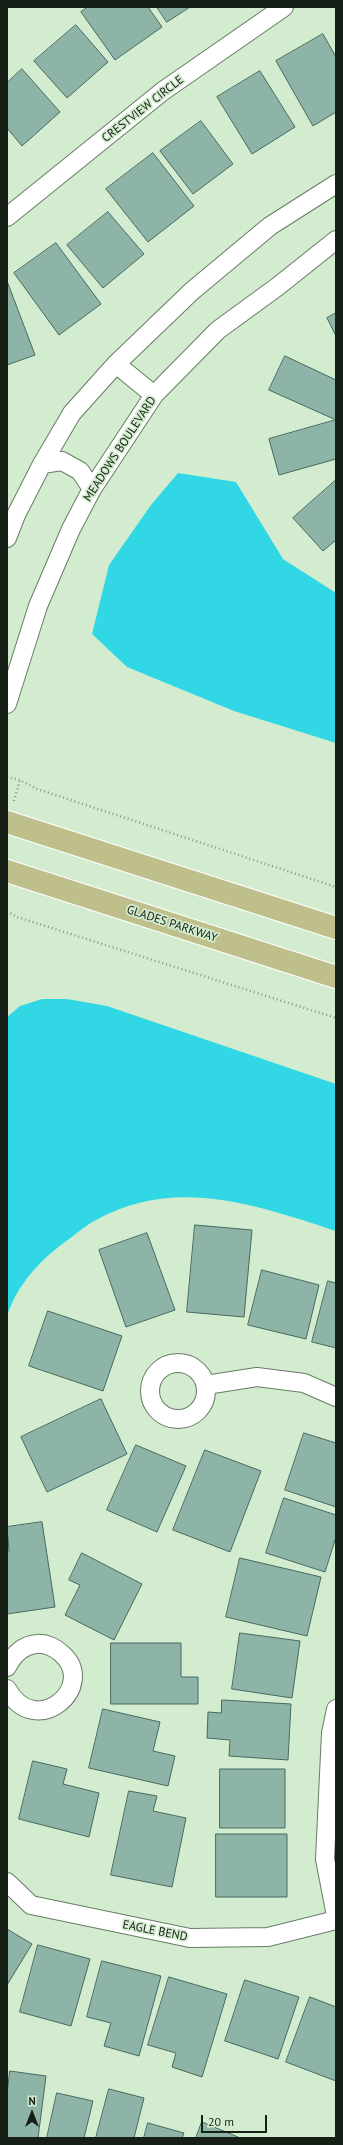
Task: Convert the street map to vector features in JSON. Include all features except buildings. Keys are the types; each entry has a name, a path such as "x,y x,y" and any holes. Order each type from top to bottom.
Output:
{"main road":[{"path":"7,822 336,928"},
{"name":"GLADES PARKWAY","path":"7,871 336,977"}],"street":[{"name":"CRESTVIEW CIRCLE","path":"7,216 163,91 284,7"},
{"path":"7,538 16,515 42,464 72,413 116,364 192,291 270,226 336,184"},
{"name":"MEADOWS BOULEVARD","path":"7,704 38,606 71,529 92,489 154,396 218,330 277,287 336,240"},
{"path":"116,364 154,396"},
{"path":"42,464 62,461 80,471 92,489"},
{"path":"206,1385 257,1377 304,1383 336,1397"},
{"path":"7,1667 18,1651 27,1646 38,1644 48,1645 58,1650 65,1656 70,1666 72,1676 67,1696 60,1704 50,1709 29,1710 9,1697"},
{"path":"336,1709 331,1733 333,1773 325,1859 336,1916"},
{"name":"EAGLE BEND","path":"7,1882 31,1905 190,1938 268,1937 336,1920"}],"path":[{"path":"7,777 20,780 37,789 336,887"},
{"path":"7,911 17,917 336,1018"}],"water":[{"path":"178,473 236,482 283,559 336,593 336,743 234,711 127,667 92,634 109,565 151,505"},
{"path":"42,999 67,999 107,1006 336,1084 336,1231 246,1204 216,1199 186,1197 156,1200 126,1207 89,1224 40,1263 17,1293 7,1316 7,1017 20,1006"}]}
